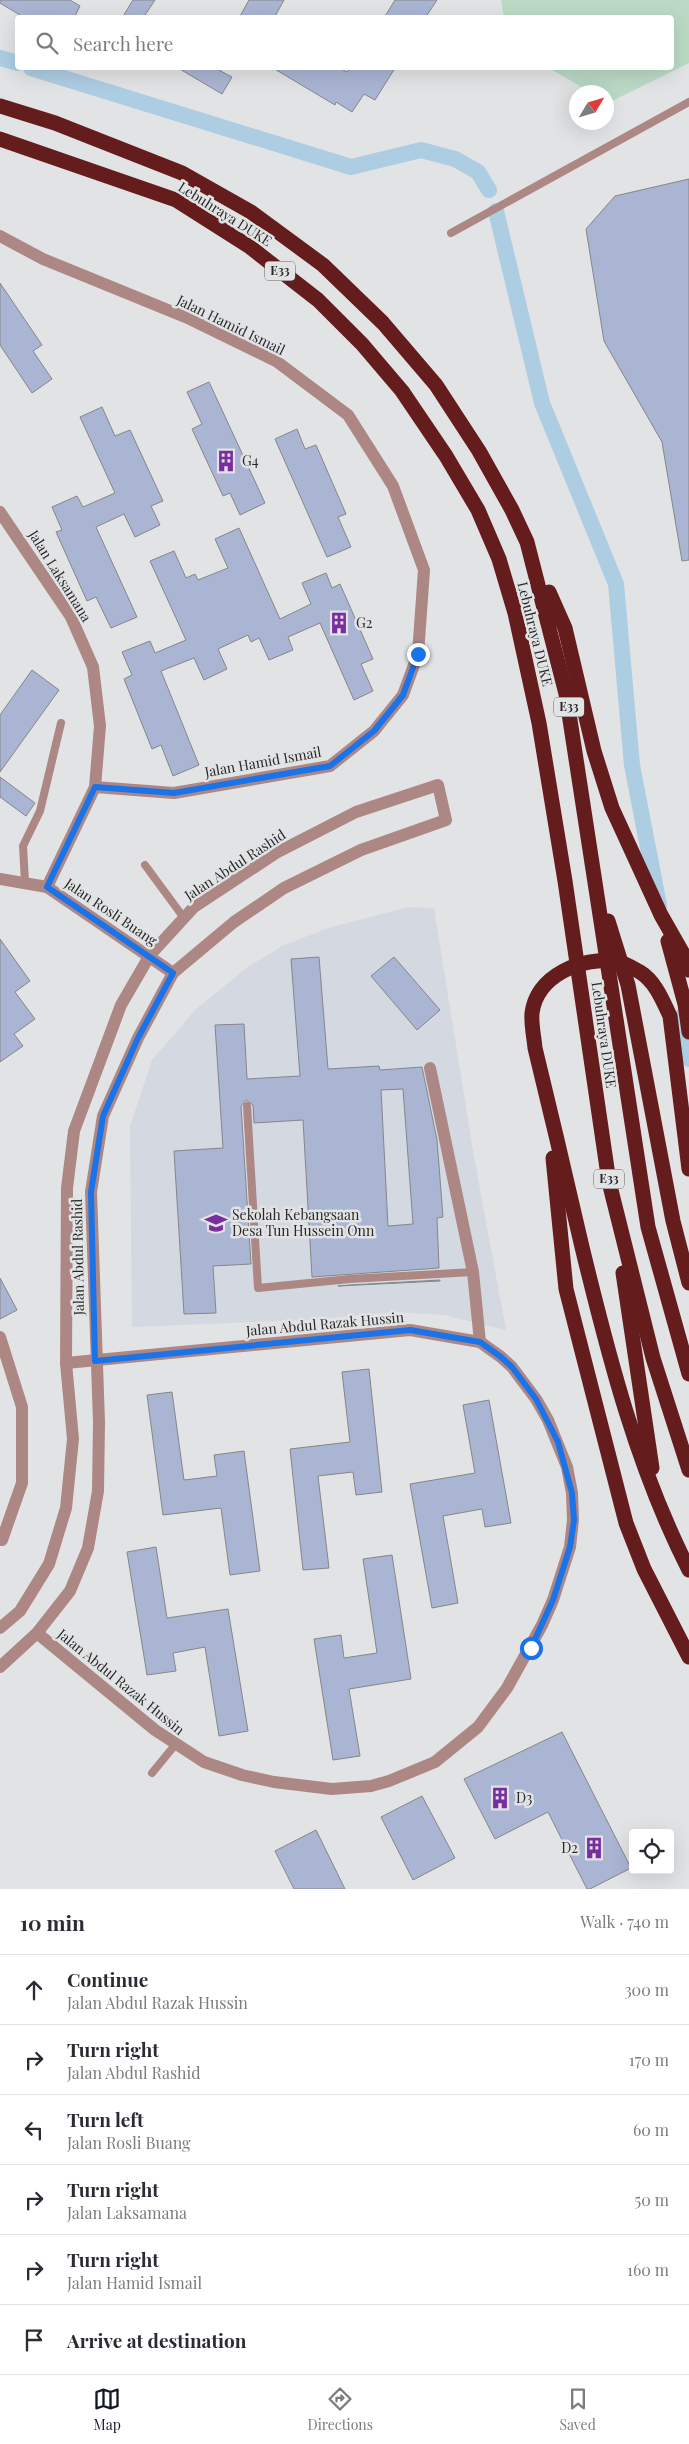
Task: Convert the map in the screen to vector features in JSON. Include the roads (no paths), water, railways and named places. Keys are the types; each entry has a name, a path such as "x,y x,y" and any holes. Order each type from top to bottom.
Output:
{"highway":[{"name":"Lebuhraya DUKE","path":"0,106 55,123 182,173 251,212 323,265 383,323 436,385 479,451 512,510 527,542 566,694 648,1227 689,1374"},
{"name":"Lebuhraya DUKE","path":"0,139 176,200 257,253 318,300 362,344 402,391 446,456 478,510 499,560 515,613 539,723 609,1182 653,1358 689,1470"},
{"path":"527,542 565,628 594,751 612,808 660,915 685,957 689,970"},
{"path":"594,874 628,985 674,1221 689,1283"},
{"path":"660,915 674,960 689,1032"},
{"path":"689,1169 670,1016 660,994 642,972 617,961 590,960 562,971 542,987 532,1012 535,1048 602,1332 624,1410 654,1492 689,1570"},
{"path":"548,1100 566,1290 626,1523 644,1568 689,1657"},
{"path":"609,1182 653,1475 689,1565"}],"street":[{"name":"Jalan Hamid Ismail","path":"0,236 43,259 190,319 276,361 348,415 393,486 424,570 418,654 403,695 374,731 330,766 174,793 95,787"},
{"name":"Jalan Laksamana","path":"0,512 72,618 93,667 100,726 95,787 47,887"},
{"name":"Jalan Abdul Rashid","path":"0,1628 20,1611 49,1564 66,1508 74,1439 66,1363 67,1188 74,1131 121,1005 150,955 194,907 276,852 356,812 438,784 446,820 361,850 284,888 234,922 173,973 138,1038 103,1116 91,1192 95,1361 99,1422 98,1491 88,1548 70,1591 37,1633 0,1667"},
{"name":"Jalan Rosli Buang","path":"0,879 47,887 150,955 173,973"},
{"path":"430,1068 473,1272 480,1342"},
{"name":"Jalan Abdul Razak Hussin","path":"37,1633 175,1745 204,1762 242,1775 274,1782 351,1789 389,1782 435,1762 478,1726 507,1688 542,1625 553,1600 570,1547 574,1520 572,1493 567,1467 548,1420 536,1399 512,1367 480,1342 410,1330 66,1363"},
{"path":"0,1337 22,1407 22,1483 2,1540"}],"lane":[{"path":"451,233 689,102"},
{"path":"25,882 23,846 40,811 61,723"},
{"path":"145,865 184,918"},
{"path":"248,1106 258,1288 350,1279 473,1272"},
{"path":"152,1773 175,1745"}],"waterway":[{"path":"0,58 15,62"},
{"path":"37,70 351,167 421,150 455,159 478,172 489,190"},
{"path":"496,211 542,403 616,584 632,765 659,905"},
{"path":"681,1017 689,1059"}],"place":[{"name":"G4","path":"226,461"},
{"name":"G2","path":"339,623"},
{"name":"Sekolah Kebangsaan Desa Tun Hussein Onn","path":"216,1223"},
{"name":"D3","path":"500,1798"},
{"name":"D2","path":"594,1848"}]}
